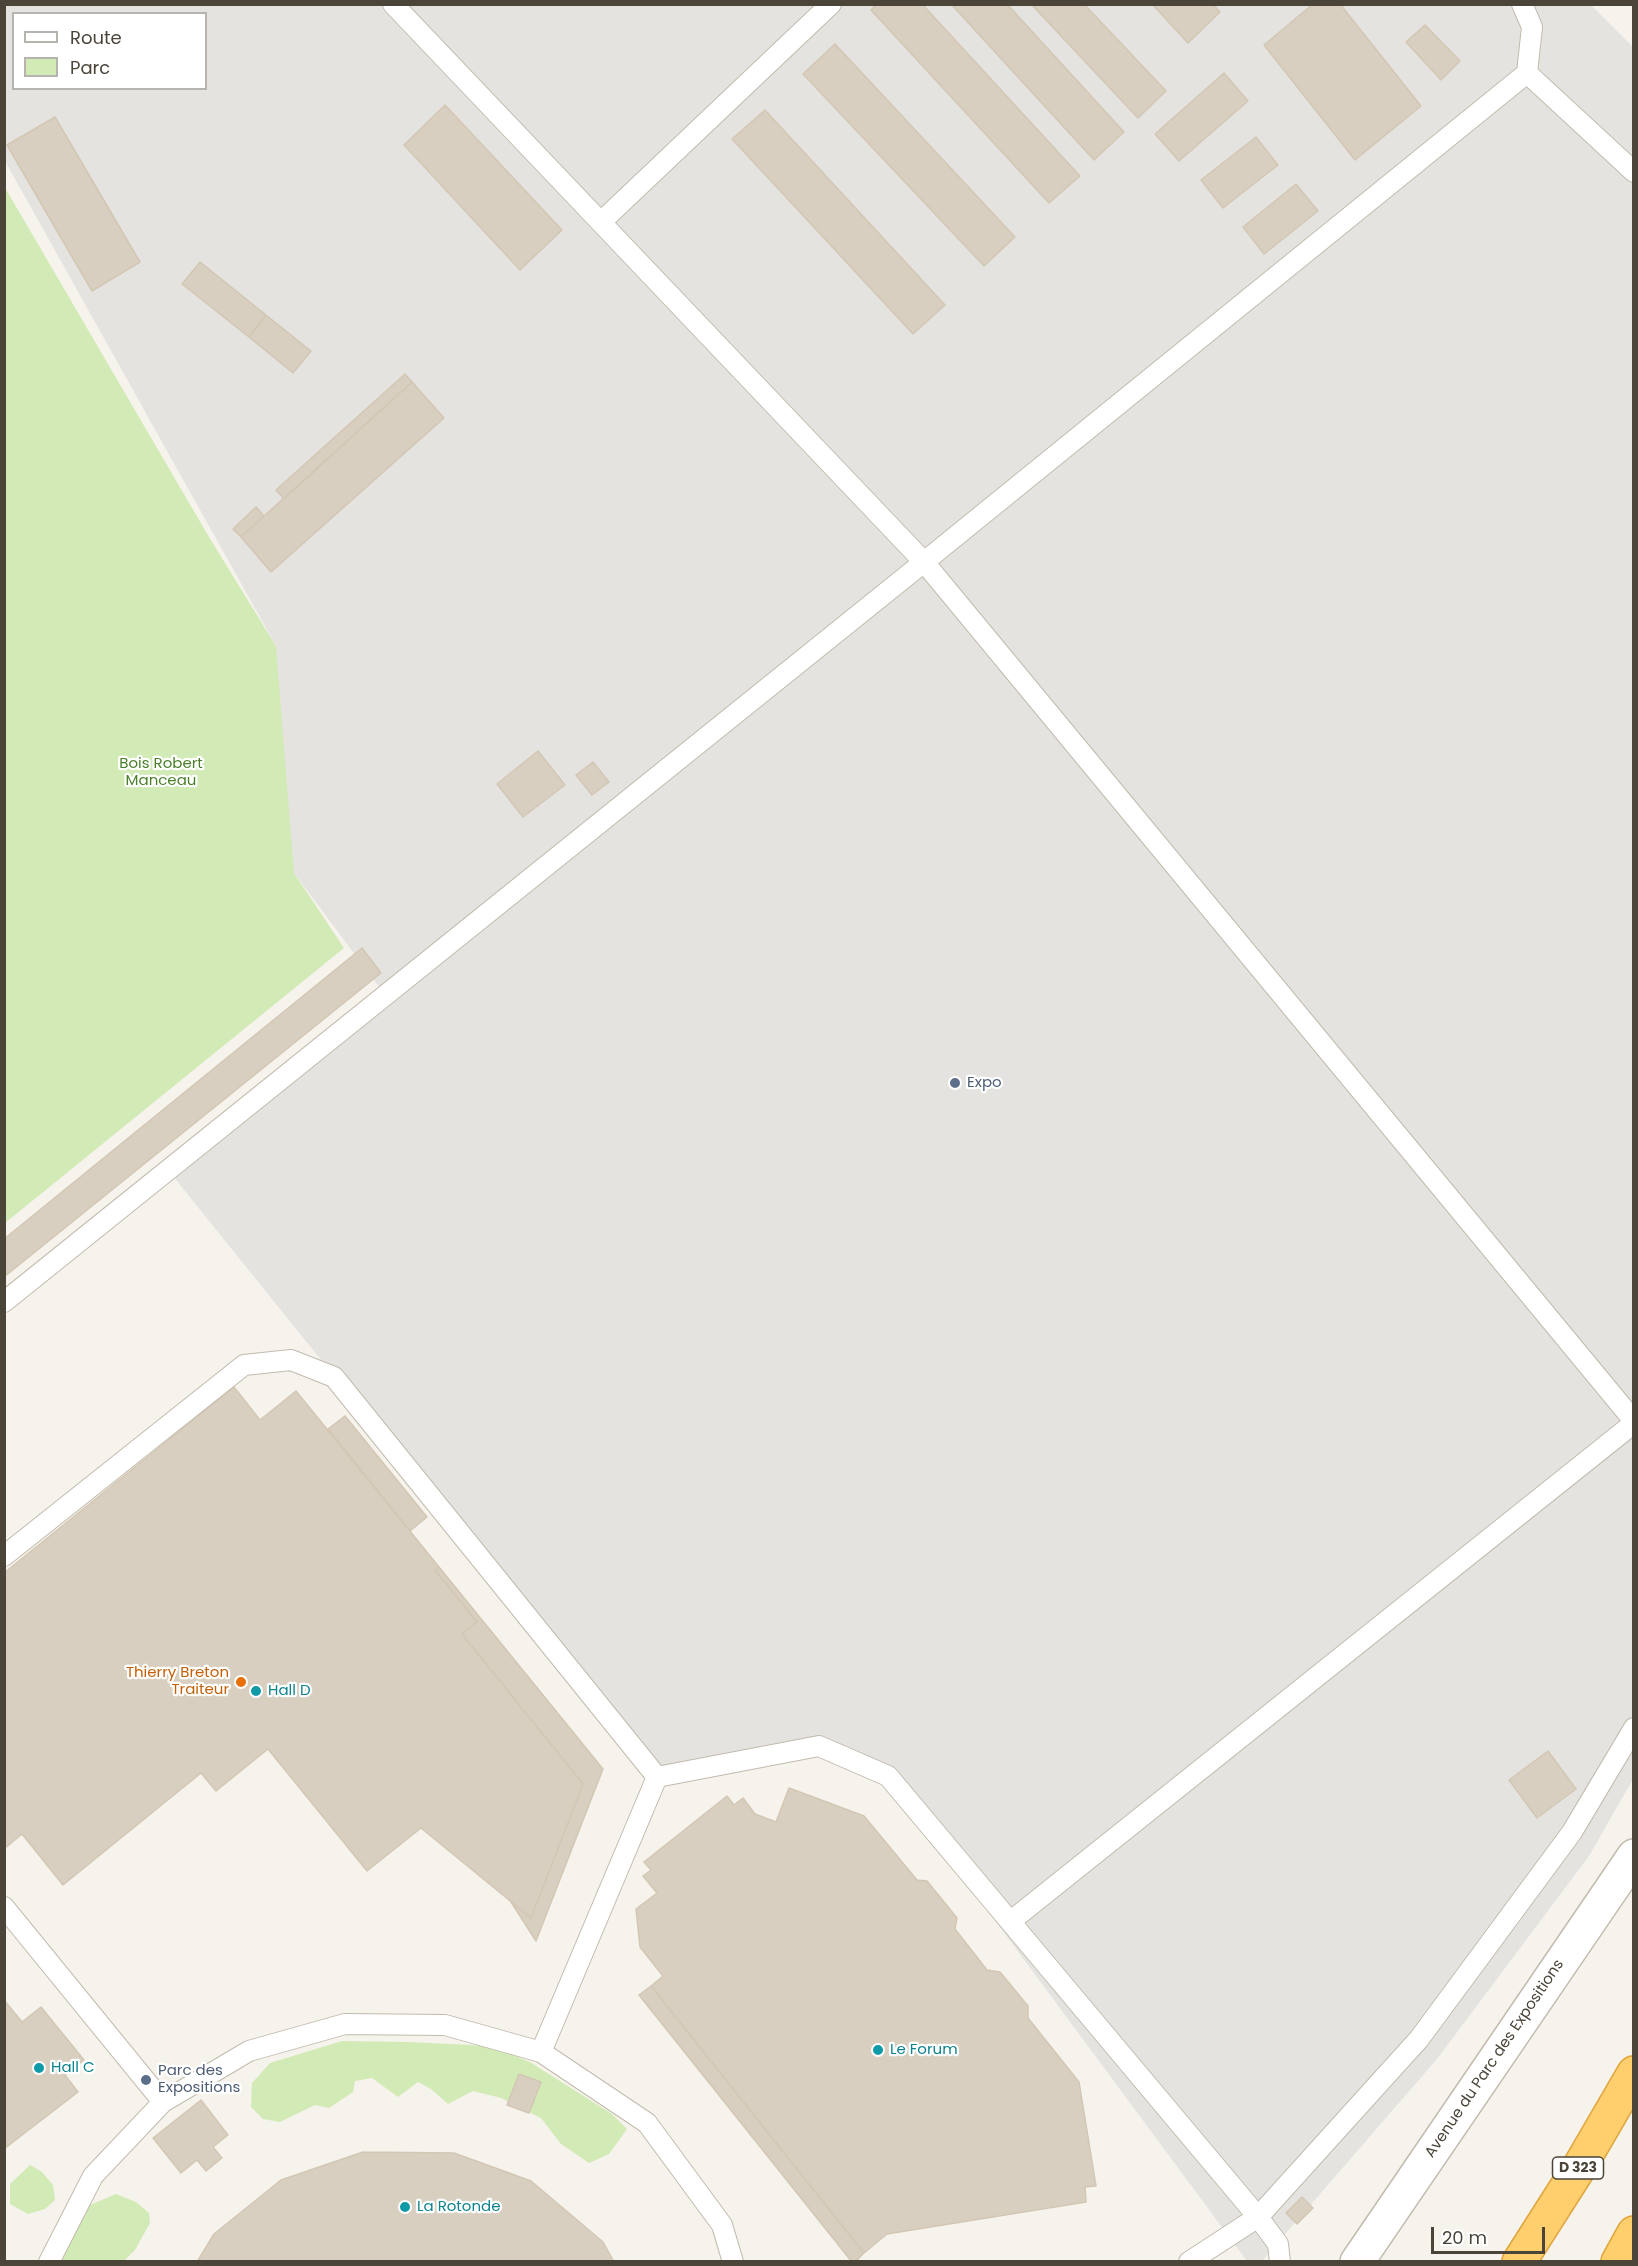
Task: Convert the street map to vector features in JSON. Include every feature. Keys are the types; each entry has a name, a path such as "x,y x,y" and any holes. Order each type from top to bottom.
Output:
{"highway":[{"name":"D 323","path":"1520,2262 1577,2171 1634,2073"},
{"path":"1618,2262 1634,2234"}],"street":[{"name":"Avenue du Parc des Expositions","path":"1357,2262 1634,1856"}],"lane":[{"path":"393,4 924,562 1634,1422 1011,1922"},
{"path":"601,222 831,4"},
{"path":"4,1302 924,562 1527,73 1532,27 1522,4"},
{"path":"1527,73 1634,172"},
{"path":"4,1556 244,1365 291,1360 334,1377 657,1777"},
{"path":"1189,2262 1258,2217 1419,2039 1572,1832 1634,1728"},
{"path":"657,1777 819,1746 888,1776 1258,2217 1278,2244 1280,2262"},
{"path":"542,2052 657,1777"},
{"path":"4,1907 163,2102"},
{"path":"49,2262 93,2176 163,2102 249,2051 345,2024 445,2025 542,2052 647,2123 722,2225 733,2262"}],"green space":[{"name":"Bois Robert Manceau","path":"4,186 209,537 276,646 307,705 294,873 344,948 5,1223"},
{"path":"342,2041 490,2046 530,2062 612,2114 627,2129 609,2154 589,2163 561,2144 541,2118 501,2098 473,2091 448,2104 431,2089 418,2082 398,2097 372,2078 355,2081 353,2092 329,2108 315,2105 280,2122 263,2119 251,2107 252,2083 270,2063"},
{"path":"30,2165 42,2172 53,2185 55,2200 45,2209 28,2214 10,2204 10,2184"},
{"path":"116,2194 136,2202 149,2213 150,2223 135,2250 124,2261 37,2262 54,2238 90,2205"}],"shaded area":[{"name":"Expo","path":"1590,4 1633,47 1633,1779 1589,1856 1437,2059 1262,2261 1247,2261 888,1776 819,1746 657,1777 168,1170 385,995 294,873 276,646 5,161 4,5"}],"building":[{"path":"877,4 922,4 1080,176 1049,203 871,10"},
{"path":"951,4 1007,4 1124,132 1094,160"},
{"path":"1031,4 1084,4 1166,91 1138,118"},
{"path":"1152,4 1213,4 1220,12 1188,43"},
{"path":"1313,4 1340,4 1421,106 1355,160 1264,45"},
{"path":"1425,25 1460,61 1441,80 1406,42"},
{"path":"835,44 1015,237 984,266 803,74"},
{"path":"1224,73 1248,101 1179,161 1155,134"},
{"path":"445,105 562,230 520,270 404,145"},
{"path":"765,110 945,305 913,334 732,139"},
{"path":"55,117 140,262 92,291 7,145"},
{"path":"1256,137 1278,165 1223,208 1201,180"},
{"path":"1296,184 1318,211 1264,254 1243,227"},
{"path":"200,262 266,315 249,337 182,284"},
{"path":"266,315 311,351 293,373 249,337"},
{"path":"405,374 412,382 284,499 276,490"},
{"path":"412,382 444,418 271,572 241,537"},
{"path":"256,507 264,516 241,537 233,529"},
{"path":"538,751 565,785 523,817 497,784"},
{"path":"593,762 609,782 592,795 576,775"},
{"path":"362,948 381,973 4,1277 4,1239"},
{"name":"Hall D","path":"234,1387 260,1420 296,1391 439,1567 435,1570 477,1622 462,1634 583,1784 531,1918 421,1828 367,1871 268,1749 216,1791 201,1773 63,1885 22,1834 4,1849 4,1573"},
{"path":"345,1416 427,1517 410,1531 328,1429"},
{"path":"439,1567 603,1769 536,1941 511,1902 531,1918 583,1784 462,1634 477,1622 435,1570"},
{"path":"1548,1751 1576,1789 1537,1818 1509,1780"},
{"name":"Le Forum","path":"789,1788 864,1816 917,1880 927,1881 957,1918 955,1929 987,1970 1000,1972 1028,2006 1028,2018 1079,2082 1096,2186 1085,2187 1086,2202 887,2234 864,2253 651,1986 663,1976 640,1947 636,1909 657,1893 643,1876 651,1870 644,1862 727,1796 734,1805 743,1798 755,1814 776,1822"},
{"path":"651,1986 864,2253 855,2262 852,2262 639,1995"},
{"name":"Hall C","path":"4,2000 22,2022 41,2007 84,2060 65,2075 78,2092 4,2149"},
{"path":"519,2074 541,2082 529,2113 507,2105"},
{"path":"201,2100 228,2135 213,2147 222,2158 206,2171 197,2160 181,2173 153,2138"},
{"name":"La Rotonde","path":"363,2152 454,2153 531,2181 603,2242 614,2262 197,2262 214,2234 281,2180"},
{"path":"1302,2197 1313,2208 1297,2224 1286,2213"}],"place":[{"name":"Expo","path":"955,1083"},
{"name":"Thierry Breton Traiteur","path":"241,1682"},
{"name":"Hall D","path":"256,1691"},
{"name":"Le Forum","path":"878,2050"},
{"name":"Hall C","path":"39,2068"},
{"name":"Parc des Expositions","path":"146,2080"},
{"name":"La Rotonde","path":"405,2207"}]}
